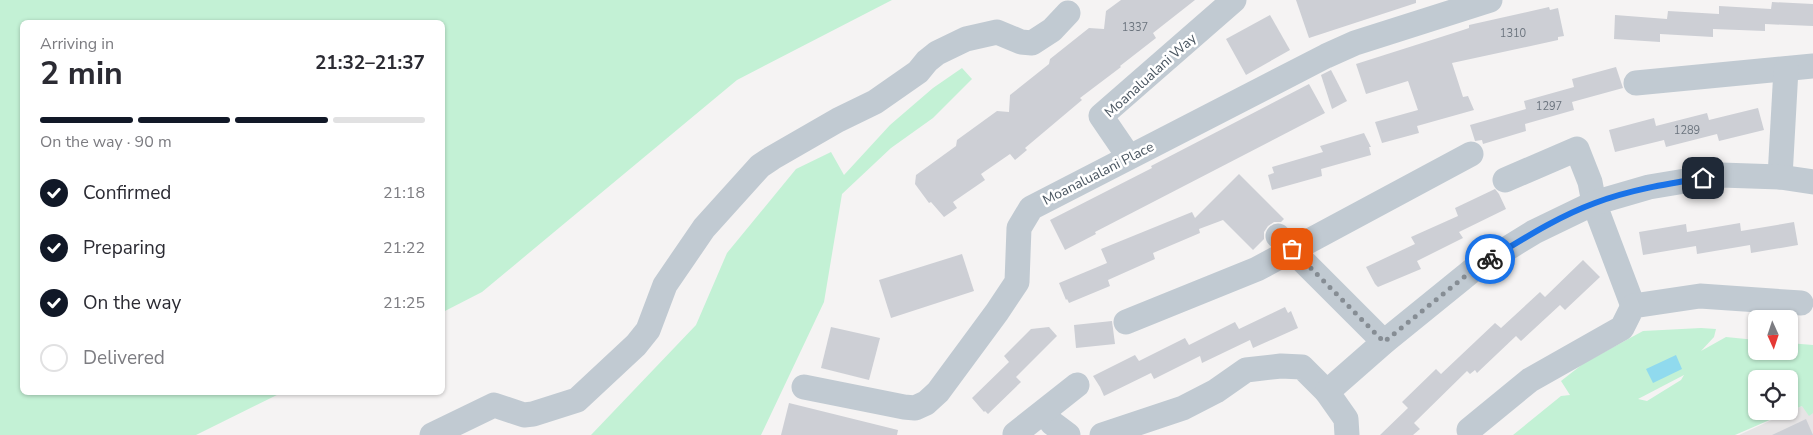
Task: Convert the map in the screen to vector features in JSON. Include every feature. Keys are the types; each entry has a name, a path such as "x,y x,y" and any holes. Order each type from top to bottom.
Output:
{"street":[{"name":"Moanalualani Way","path":"1129,158 1101,116 1234,0"},
{"name":"Moanalualani Place","path":"804,387 904,407 915,408 926,403 938,392 1017,282 1019,228 1032,208 1326,56 1364,40 1490,0"},
{"path":"432,435 494,405 524,415 576,400 636,345 648,330 665,284 704,228 760,166 838,120 875,102 918,72 927,61 966,39 996,32 1021,42 1032,43 1052,30 1068,12"},
{"path":"1636,83 1813,66"},
{"path":"1780,177 1786,69"},
{"path":"1469,430 1530,380 1622,328 1633,306 1594,203 1590,182 1577,149 1505,180"},
{"path":"1126,322 1257,269 1285,242 1471,154"},
{"path":"1327,392 1384,342 1474,269 1534,232 1594,203 1649,187 1721,176 1780,177 1813,182"},
{"path":"1285,242 1384,342"},
{"path":"1633,306 1700,296 1801,303"},
{"path":"1102,435 1183,408 1216,391 1246,370 1281,366 1302,367 1327,392 1346,419 1348,435"},
{"path":"1015,434 1077,385"},
{"path":"1044,412 1052,423 1068,435"}],"shaded area":[{"path":"1813,401 1813,435 1739,435 1772,420 1798,420 1798,408"}],"green space":[{"path":"0,0 892,0 737,80 482,292 445,311 445,20 20,20 20,395 277,395 196,435 0,435"},
{"path":"962,68 972,79 933,118 891,148 842,194 824,302 761,435 591,435 696,325 727,253 796,169 831,152 844,175 890,125 933,88"},
{"path":"1716,329 1714,337 1701,351 1726,337 1748,339 1748,360 1798,360 1798,344 1813,345 1813,413 1809,416 1802,406 1798,408 1798,370 1748,370 1748,420 1770,420 1735,435 1513,435 1561,396 1570,395 1561,381 1584,363 1643,331","holes":["1684,375 1681,380 1647,401 1638,399"]}],"water":[{"path":"1676,355 1682,369 1653,383 1646,369"}],"building":[{"path":"1121,0 1195,0 1153,33 1156,38 1080,98 1082,100 1025,148 1027,150 1015,160 1010,154 981,174 985,180 953,202 957,208 944,217 931,202 929,203 915,184 916,175 956,146 957,140 997,111 1009,112 1010,95 1049,64 1050,59 1089,28 1104,29 1106,11"},
{"path":"1296,0 1416,0 1416,3 1309,38"},
{"path":"1772,2 1813,4 1813,26 1765,24 1765,31 1713,29 1713,37 1660,34 1660,42 1614,39 1615,15 1667,19 1668,11 1719,14 1719,6 1771,9"},
{"path":"1549,7 1550,10 1558,8 1564,36 1558,37 1558,40 1452,63 1463,97 1468,96 1474,110 1417,126 1419,133 1382,143 1375,122 1418,110 1408,81 1366,94 1356,64 1469,28 1469,25"},
{"path":"1270,15 1290,50 1246,75 1226,39"},
{"path":"1616,67 1623,88 1572,102 1574,110 1525,124 1526,131 1483,144 1482,140 1475,141 1470,125 1526,109 1524,101 1574,87 1572,79"},
{"path":"1331,70 1347,101 1332,109 1321,75"},
{"path":"1309,84 1325,113 1095,232 1096,234 1065,250 1050,220"},
{"path":"1758,108 1764,130 1719,141 1717,134 1666,147 1664,140 1615,152 1609,130 1654,118 1656,126 1707,113 1709,120"},
{"path":"1364,133 1371,147 1369,147 1371,155 1321,169 1322,176 1272,190 1268,175 1274,173 1272,167 1323,152 1320,146"},
{"path":"1239,174 1284,219 1281,222 1274,222 1268,226 1264,232 1264,239 1253,250 1223,220 1199,229 1200,233 1153,253 1155,259 1108,280 1110,286 1069,303 1066,300 1059,283 1107,263 1101,249 1192,212 1195,218"},
{"path":"1495,189 1506,209 1459,232 1463,238 1417,261 1421,269 1378,287 1375,284 1366,267 1415,244 1411,237 1458,216 1455,208"},
{"path":"1794,222 1798,245 1751,253 1750,245 1697,254 1696,246 1643,255 1639,232 1686,224 1687,232 1740,223 1741,231"},
{"path":"962,254 974,291 891,318 879,280"},
{"path":"1583,260 1600,277 1565,310 1560,305 1521,341 1516,336 1477,373 1475,370 1470,374 1467,371 1414,423 1420,429 1413,435 1380,435 1408,408 1402,402 1436,369 1441,374 1495,323 1501,328 1540,292 1545,297"},
{"path":"1285,307 1288,313 1291,311 1298,328 1253,348 1250,340 1202,363 1200,356 1154,379 1151,373 1104,396 1093,376 1135,355 1139,361 1185,338 1189,345 1235,322 1239,329"},
{"path":"1112,321 1115,344 1076,348 1074,325"},
{"path":"831,327 880,338 869,380 821,368"},
{"path":"1049,327 1057,336 1016,377 1021,382 988,414 984,412 972,398 1009,362 1004,356 1031,329"},
{"path":"789,403 898,430 897,435 781,435"},
{"path":"1806,419 1813,435 1772,435"}],"way so far":[{"path":"1292,249 1384,342 1474,269 1490,259"}],"route":[{"path":"1490,259 1534,232 1594,203 1649,187 1703,178"}]}
